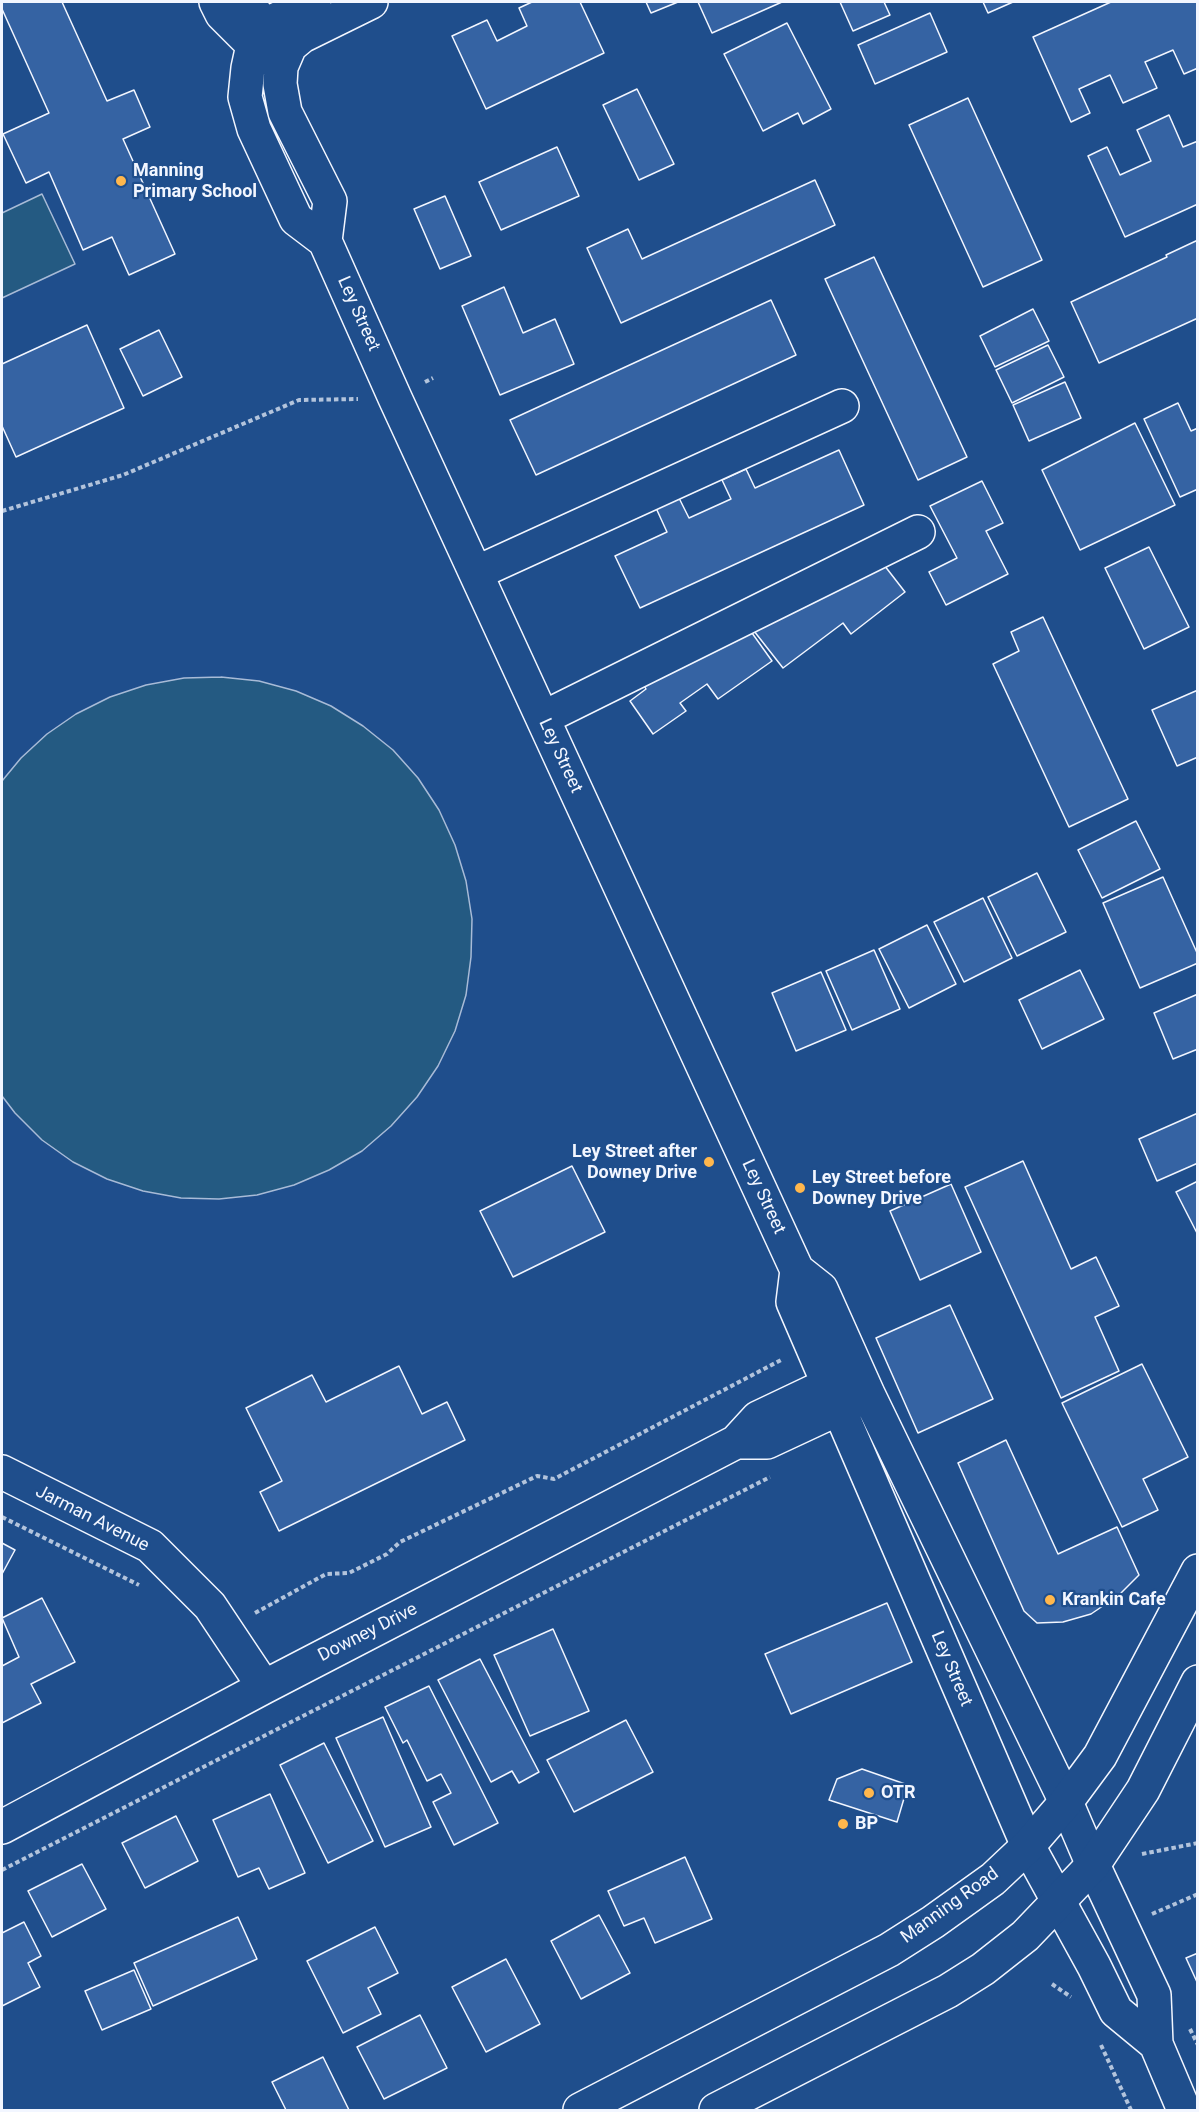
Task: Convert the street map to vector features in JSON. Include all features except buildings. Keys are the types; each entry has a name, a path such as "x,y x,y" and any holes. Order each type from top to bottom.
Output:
{"street":[{"path":"216,2 222,14 272,46"},
{"path":"247,2 272,46"},
{"path":"272,46 271,21 314,2"},
{"path":"272,46 302,36 371,2"},
{"name":"Ley Street","path":"272,46 285,112 330,201 326,241 395,398 797,1270 821,1289 848,1389 1028,1846 1116,2011 1155,2044"},
{"path":"476,573 842,406"},
{"path":"543,718 918,532"},
{"name":"Ley Street","path":"848,1389 1066,1802 1154,1995 1155,2044 1184,2110"},
{"name":"Downey Drive","path":"2,1827 264,1687 736,1442 758,1418 848,1389"},
{"name":"Jarman Avenue","path":"2,1472 150,1546 210,1606 264,1687"},
{"name":"Manning Road","path":"580,2110 889,1950 982,1888 1028,1846 1066,1802 1100,1756 1197,1571"},
{"path":"716,2110 948,1991 983,1969 1025,1936 1093,1865 1143,1790 1197,1682"}],"path":[{"path":"2,511 123,475 299,400 395,398"},
{"path":"226,1629 326,1574 349,1573 387,1554 400,1542 537,1476 554,1479 781,1360"},
{"path":"2,1870 779,1473"},
{"path":"2,1517 141,1586"},
{"path":"1131,1856 1197,1844"},
{"path":"1150,1915 1197,1894"}],"shaded area":[{"path":"42,194 75,264 2,298 2,213"},
{"path":"221,677 259,681 296,691 331,706 363,726 393,750 418,778 439,810 455,845 466,881 472,919 471,957 466,995 455,1031 438,1066 417,1097 391,1126 362,1151 329,1170 294,1185 257,1195 219,1199 181,1198 143,1191 107,1179 73,1162 42,1140 15,1113 2,1096 2,781 21,758 47,734 76,714 110,697 146,685 184,678"}],"place":[{"name":"Manning Primary School","path":"121,181"},
{"name":"Ley Street after Downey Drive","path":"709,1162"},
{"name":"Ley Street before Downey Drive","path":"800,1188"},
{"name":"Krankin Cafe","path":"1050,1600"},
{"name":"OTR","path":"869,1793"},
{"name":"BP","path":"843,1824"}]}
